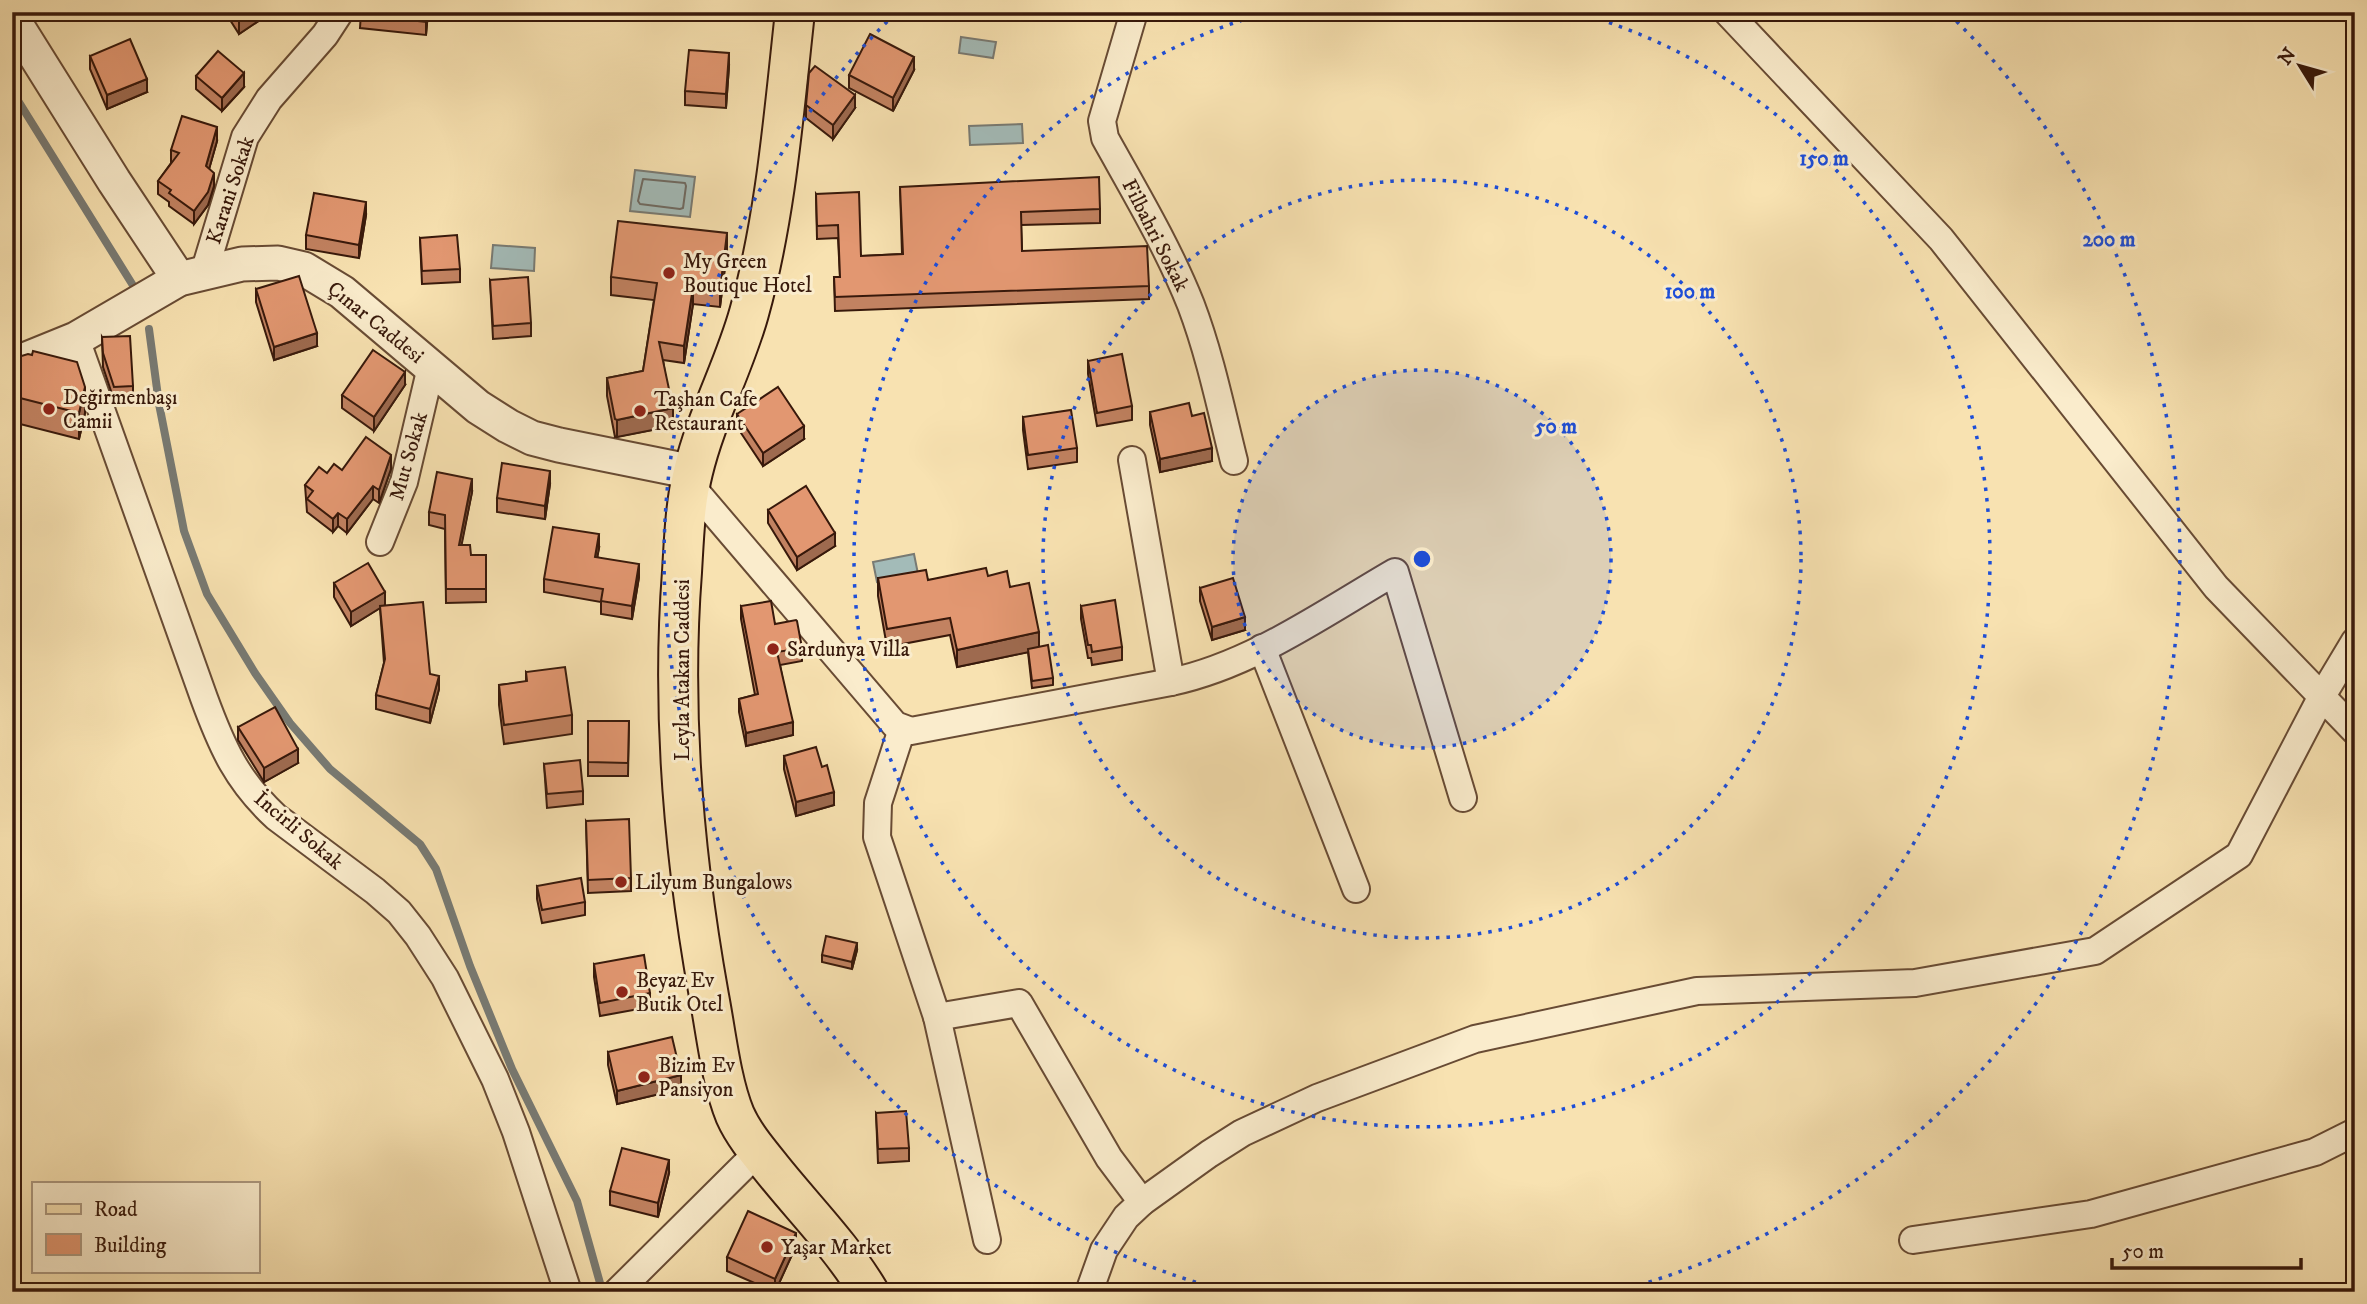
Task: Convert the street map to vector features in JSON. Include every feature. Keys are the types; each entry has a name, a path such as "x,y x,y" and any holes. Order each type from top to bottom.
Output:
{"main road":[{"name":"Leyla Atakan Caddesi","path":"795,12 772,200 750,310 739,346 719,393 692,479 683,547 678,654 681,775 688,855 701,948 734,1114 758,1152 845,1254 869,1292"}],"street":[{"name":"Karani Sokak","path":"191,276 245,136 269,99 325,35 340,12"},
{"name":"Filbahri Sokak","path":"1134,12 1102,121 1105,138 1158,235 1191,304 1207,354 1234,461"},
{"path":"1727,12 1941,239 2216,587 2355,731"},
{"path":"12,19 114,181 191,276"},
{"name":"Çınar Caddesi","path":"12,365 76,339 191,276 242,264 278,262 304,269 342,292 490,416 533,438 692,479"},
{"name":"İncirli Sokak","path":"76,339 208,710 235,770 276,817 376,891 398,912 418,936 445,978 495,1079 516,1132 568,1292"},
{"name":"Mut Sokak","path":"380,542 404,482 431,367"},
{"path":"1132,460 1171,682"},
{"path":"692,479 895,725 902,729 911,730 1212,672 1262,648 1395,572 1463,798"},
{"path":"1089,1292 1104,1250 1114,1232 1142,1202 1209,1153 1242,1133 1317,1098 1475,1039 1697,991 1915,983 2095,951 2239,855 2322,696 2355,641"},
{"path":"1262,648 1356,889"},
{"path":"902,729 878,803 877,837 937,1017 987,1240"},
{"path":"937,1017 1019,1003 1110,1158 1142,1202"},
{"path":"1913,1240 2091,1214 2315,1152 2355,1132"},
{"path":"617,1292 758,1152"}],"water":[{"path":"961,37 996,42 993,58 959,53"},
{"path":"1022,124 1023,143 970,145 969,126"},
{"path":"635,170 695,177 690,217 630,211"},
{"path":"493,245 535,248 534,271 491,268"},
{"path":"914,554 918,574 877,582 873,562"}],"building":[{"path":"234,12 252,12 239,21"},
{"path":"361,12 427,12 426,22 360,15"},
{"path":"870,34 914,57 893,98 849,75"},
{"path":"130,39 147,79 107,95 90,56"},
{"path":"689,50 729,53 726,94 685,91"},
{"path":"218,51 244,73 222,98 196,76"},
{"path":"815,66 855,95 833,125 806,105 809,73"},
{"path":"182,116 217,127 206,166 214,173 208,192 194,211 169,193 171,190 158,181 179,153 171,150"},
{"path":"1099,177 1100,209 1021,212 1022,251 1147,246 1149,286 835,297 834,277 840,277 838,225 817,226 816,194 859,192 861,256 903,254 900,187"},
{"path":"314,193 366,202 359,245 306,235"},
{"path":"618,221 727,233 720,290 693,287 684,346 659,342 673,408 617,420 607,378 643,371 657,283 611,277"},
{"path":"457,235 460,269 422,271 420,238"},
{"path":"299,276 317,333 274,347 256,289"},
{"path":"528,277 531,323 493,326 490,280"},
{"path":"130,336 133,386 114,387 103,353 102,337"},
{"path":"373,350 405,372 374,417 342,395"},
{"path":"33,351 77,362 85,387 79,413 16,397 19,388 12,386 12,381 18,357 32,355"},
{"path":"1122,354 1132,406 1097,413 1088,361"},
{"path":"778,387 804,426 763,453 737,414"},
{"path":"1189,403 1192,416 1204,413 1212,448 1160,459 1150,412"},
{"path":"1071,410 1077,448 1028,455 1023,417"},
{"path":"366,437 391,455 379,490 373,486 347,519 338,513 333,519 307,499 313,491 305,485 319,467 327,473 334,464 342,470"},
{"path":"502,463 550,471 545,506 497,498"},
{"path":"437,472 472,479 459,545 470,545 471,555 486,555 486,589 446,589 445,515 429,512"},
{"path":"806,486 835,533 797,557 768,510"},
{"path":"553,527 599,534 595,557 639,564 632,606 601,601 603,589 544,579"},
{"path":"368,563 385,592 351,612 334,583"},
{"path":"986,568 988,576 1007,571 1010,587 1029,583 1039,632 957,650 950,618 887,629 878,578 926,570 928,580"},
{"path":"1233,578 1245,617 1212,627 1200,588"},
{"path":"1115,600 1122,647 1092,652 1091,645 1088,645 1081,606"},
{"path":"771,601 775,624 797,621 802,648 777,652 793,722 746,733 739,699 758,694 741,606"},
{"path":"423,602 430,674 439,676 430,709 376,695 385,659 380,606"},
{"path":"1048,645 1053,678 1032,681 1028,649"},
{"path":"565,667 572,715 504,725 499,685 527,681 526,672"},
{"path":"275,707 298,749 264,768 238,727"},
{"path":"588,721 629,721 628,763 588,762"},
{"path":"816,747 822,767 827,765 834,792 796,802 784,756"},
{"path":"580,760 583,791 547,794 544,764"},
{"path":"629,819 631,878 588,880 586,821"},
{"path":"581,878 585,902 542,910 537,886"},
{"path":"826,936 857,943 852,962 822,955"},
{"name":"Beyaz Ev Butik Otel","path":"644,955 650,993 600,1003 594,964"},
{"name":"Bizim Ev Pansiyon","path":"672,1037 681,1075 617,1091 608,1052"},
{"path":"906,1111 909,1148 878,1149 876,1113"},
{"path":"622,1148 669,1160 658,1203 610,1191"},
{"path":"748,1211 796,1233 775,1279 727,1257"}],"waterway":[{"path":"12,91 134,287"},
{"path":"149,329 159,404 184,531 207,594 255,673 290,723 330,769 420,844 436,869 470,966 512,1069 577,1201 600,1283"}],"place":[{"name":"My Green Boutique Hotel","path":"669,273"},
{"name":"Değirmenbaşı Camii","path":"49,409"},
{"name":"Taşhan Cafe Restaurant","path":"640,411"},
{"name":"Sardunya Villa","path":"773,649"},
{"name":"Lilyum Bungalows","path":"621,882"},
{"name":"Beyaz Ev Butik Otel","path":"622,992"},
{"name":"Bizim Ev Pansiyon","path":"644,1077"},
{"name":"Yaşar Market","path":"767,1247"}]}
